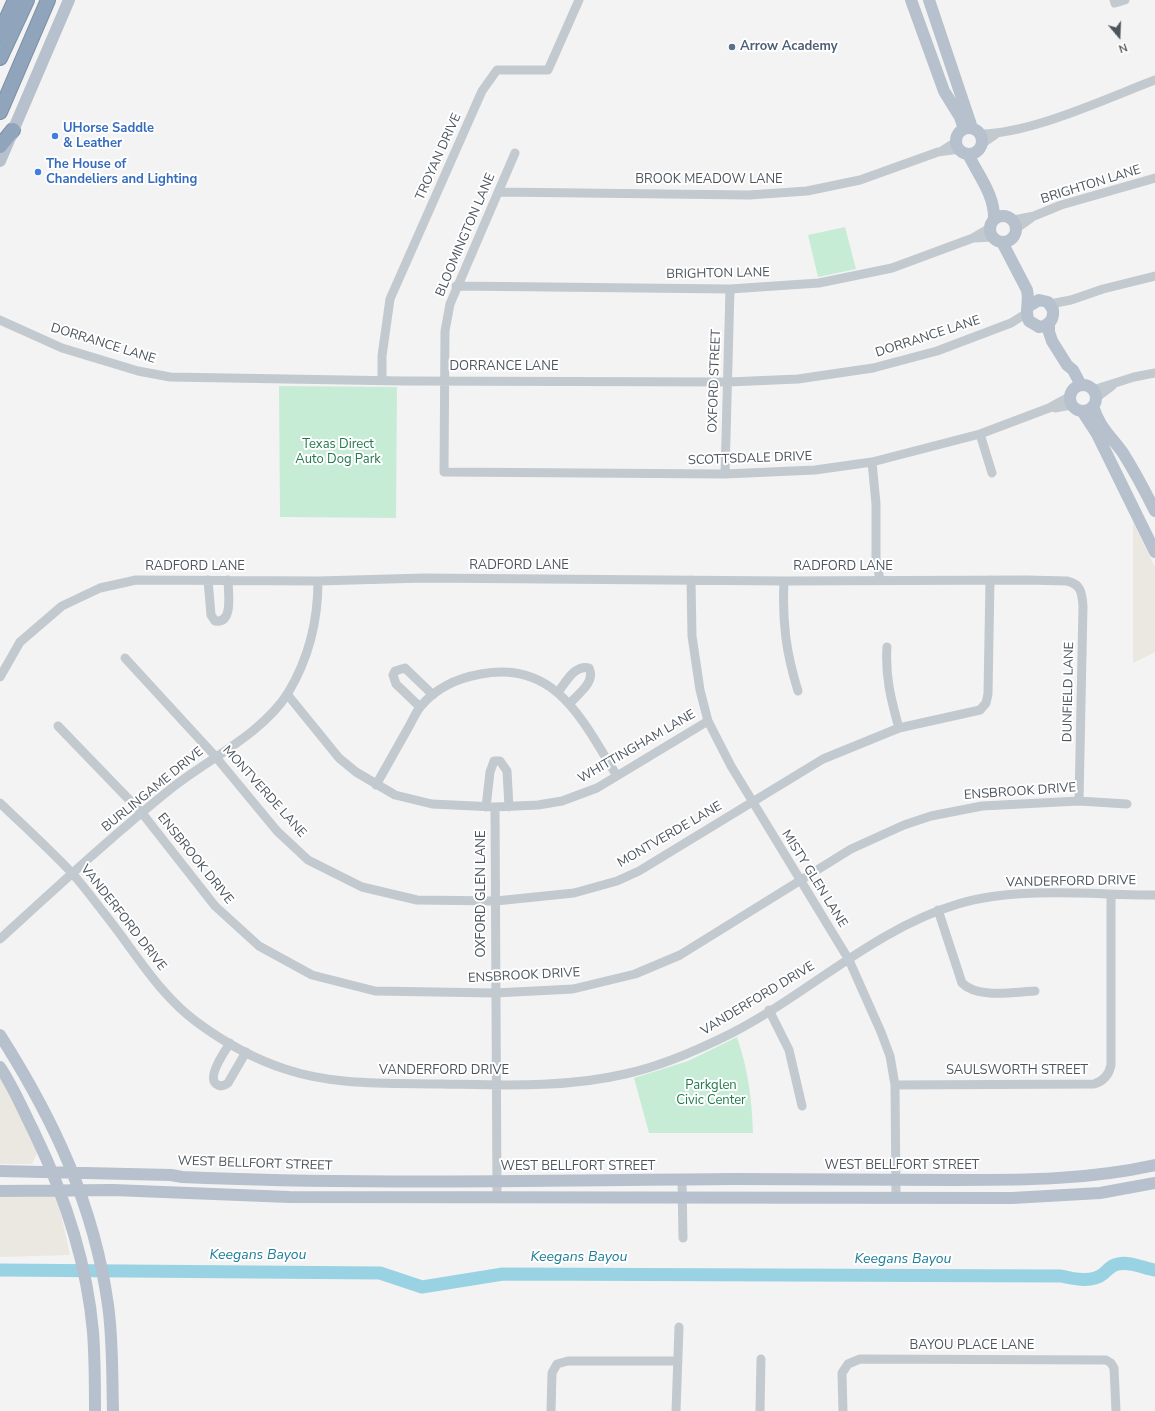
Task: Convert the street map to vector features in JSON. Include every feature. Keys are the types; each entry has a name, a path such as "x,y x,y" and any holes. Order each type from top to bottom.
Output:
{"highway":[{"path":"0,18 8,0"},
{"path":"0,33 15,0"},
{"path":"0,58 27,0"},
{"path":"0,112 48,0"},
{"path":"0,146 13,130"}],"main road":[{"path":"0,161 69,0"},
{"path":"911,0 944,91 960,117 1027,290 1040,313 1052,341 1067,365 1073,370 1076,409 1082,411 1088,410 1094,398"},
{"path":"929,0 970,141"},
{"path":"1074,394 1087,386 1094,398 1101,427 1122,452 1137,476 1155,511"},
{"path":"1082,411 1097,434 1155,552"},
{"path":"1120,483 1137,476"},
{"path":"0,1035 4,1051 49,1117 73,1171 91,1229 104,1286 110,1328 112,1411"},
{"path":"0,1067 10,1082 59,1190 78,1253 86,1286 93,1332 95,1411"},
{"name":"WEST BELLFORT STREET","path":"0,1171 73,1171 287,1181 896,1181 1054,1179 1097,1175 1155,1165"},
{"path":"1097,1175 1100,1193"},
{"path":"182,1177 182,1193"},
{"path":"349,1181 350,1197"},
{"path":"0,1191 79,1190 289,1197 1012,1198 1100,1193 1155,1183"},
{"path":"95,1380 112,1379"}],"street":[{"name":"TROYAN DRIVE","path":"382,380 382,356 390,299 482,91 497,70 548,70 579,0"},
{"path":"1114,0 1115,4 1125,0"},
{"name":"BROOK MEADOW LANE","path":"498,192 749,195 807,191 860,180 970,141 1043,122 1155,80"},
{"name":"BLOOMINGTON LANE","path":"444,472 445,331 450,304 456,286 514,153"},
{"name":"BRIGHTON LANE","path":"456,286 730,289 819,283 892,268 973,238 1003,229 1061,206 1155,178"},
{"name":"DORRANCE LANE","path":"0,320 62,348 138,371 170,377 728,382 798,379 873,368 937,351 1103,289 1155,276"},
{"name":"OXFORD STREET","path":"726,474 730,289"},
{"path":"1094,398 1116,383 1134,377 1155,373"},
{"name":"SCOTTSDALE DRIVE","path":"444,472 726,474 815,470 872,462 980,434 1049,408 1074,394"},
{"path":"980,434 992,473"},
{"path":"872,462 876,504 876,558 880,580"},
{"name":"RADFORD LANE","path":"0,677 20,642 62,606 100,588 136,580 318,581 424,578 784,581 990,580 1064,581 1076,585"},
{"path":"208,580 211,616 215,621 219,621 227,616 228,580"},
{"name":"MISTY GLEN LANE","path":"691,580 692,636 700,690 708,721 731,766 800,882 849,960 890,1056 895,1085 896,1197"},
{"name":"MONTVERDE LANE","path":"125,658 215,756 277,831 308,860 362,887 403,897 417,900 496,901 574,893 617,880 639,871 823,759 899,728 980,710 986,700 990,580"},
{"name":"BURLINGAME DRIVE","path":"0,939 142,813 215,756 255,728 270,714 287,694 304,663 310,645 318,609 318,581"},
{"path":"784,581 784,635 798,691"},
{"name":"DUNFIELD LANE","path":"1076,585 1081,591 1083,606 1080,801"},
{"path":"887,647 886,668 889,694 899,728"},
{"path":"558,692 577,669 584,667 589,668 592,673 591,679 569,704"},
{"path":"420,707 396,684 393,675 395,671 399,668 405,668 410,671 433,695"},
{"path":"376,786 420,707 433,695 448,685 465,677 488,673 511,673 528,676 544,682 558,692 580,717 617,776"},
{"name":"WHITTINGHAM LANE","path":"287,694 339,758 376,786 395,795 414,801 432,804 509,807 538,805 562,801 596,788 708,721"},
{"name":"ENSBROOK DRIVE","path":"58,726 142,813 215,906 259,946 312,975 375,991 495,993 573,989 635,974 680,955 851,849 904,825 931,816 982,806 1080,801 1127,804"},
{"name":"OXFORD GLEN LANE","path":"497,1197 495,993 496,901 490,807 490,772 494,761 500,761 506,770 509,807"},
{"name":"VANDERFORD DRIVE","path":"0,803 73,874 149,974 169,997 194,1020 246,1052 287,1070 321,1078 349,1082 496,1085 568,1082 628,1074 685,1055 733,1032 849,960 908,925 938,910 982,898 999,896 1060,894 1155,895"},
{"name":"SAULSWORTH STREET","path":"895,1085 1098,1083 1106,1078 1110,1070 1110,895"},
{"path":"938,910 962,983 968,989 978,993 1035,991"},
{"path":"769,1010 789,1050 802,1106"},
{"path":"230,1043 213,1074 214,1081 217,1084 224,1085 230,1082 246,1052"},
{"path":"682,1180 683,1238"},
{"path":"676,1411 680,1327"},
{"path":"760,1411 761,1358"},
{"name":"BAYOU PLACE LANE","path":"843,1411 842,1373 848,1364 860,1358 1106,1360 1111,1363 1114,1368 1116,1411"},
{"path":"551,1411 552,1373 557,1364 568,1361 678,1361"}],"shaded area":[{"path":"1133,522 1155,567 1155,652 1133,663"},
{"path":"0,1076 38,1151 32,1164 0,1164"},
{"path":"0,1196 57,1196 70,1255 0,1257"}],"green space":[{"path":"845,227 856,269 818,277 808,235"},
{"name":"Texas Direct Auto Dog Park","path":"279,386 397,387 396,518 280,517"},
{"name":"Parkglen Civic Center","path":"737,1037 749,1085 753,1133 649,1133 634,1078 688,1061"}],"waterway":[{"name":"Keegans Bayou","path":"0,1270 380,1273 422,1287 503,1274 1061,1276 1083,1280 1099,1277 1113,1265 1123,1263 1155,1270"}],"place":[{"name":"Arrow Academy","path":"732,47"},
{"name":"UHorse Saddle & Leather","path":"55,136"},
{"name":"The House of Chandeliers and Lighting","path":"38,172"}]}
